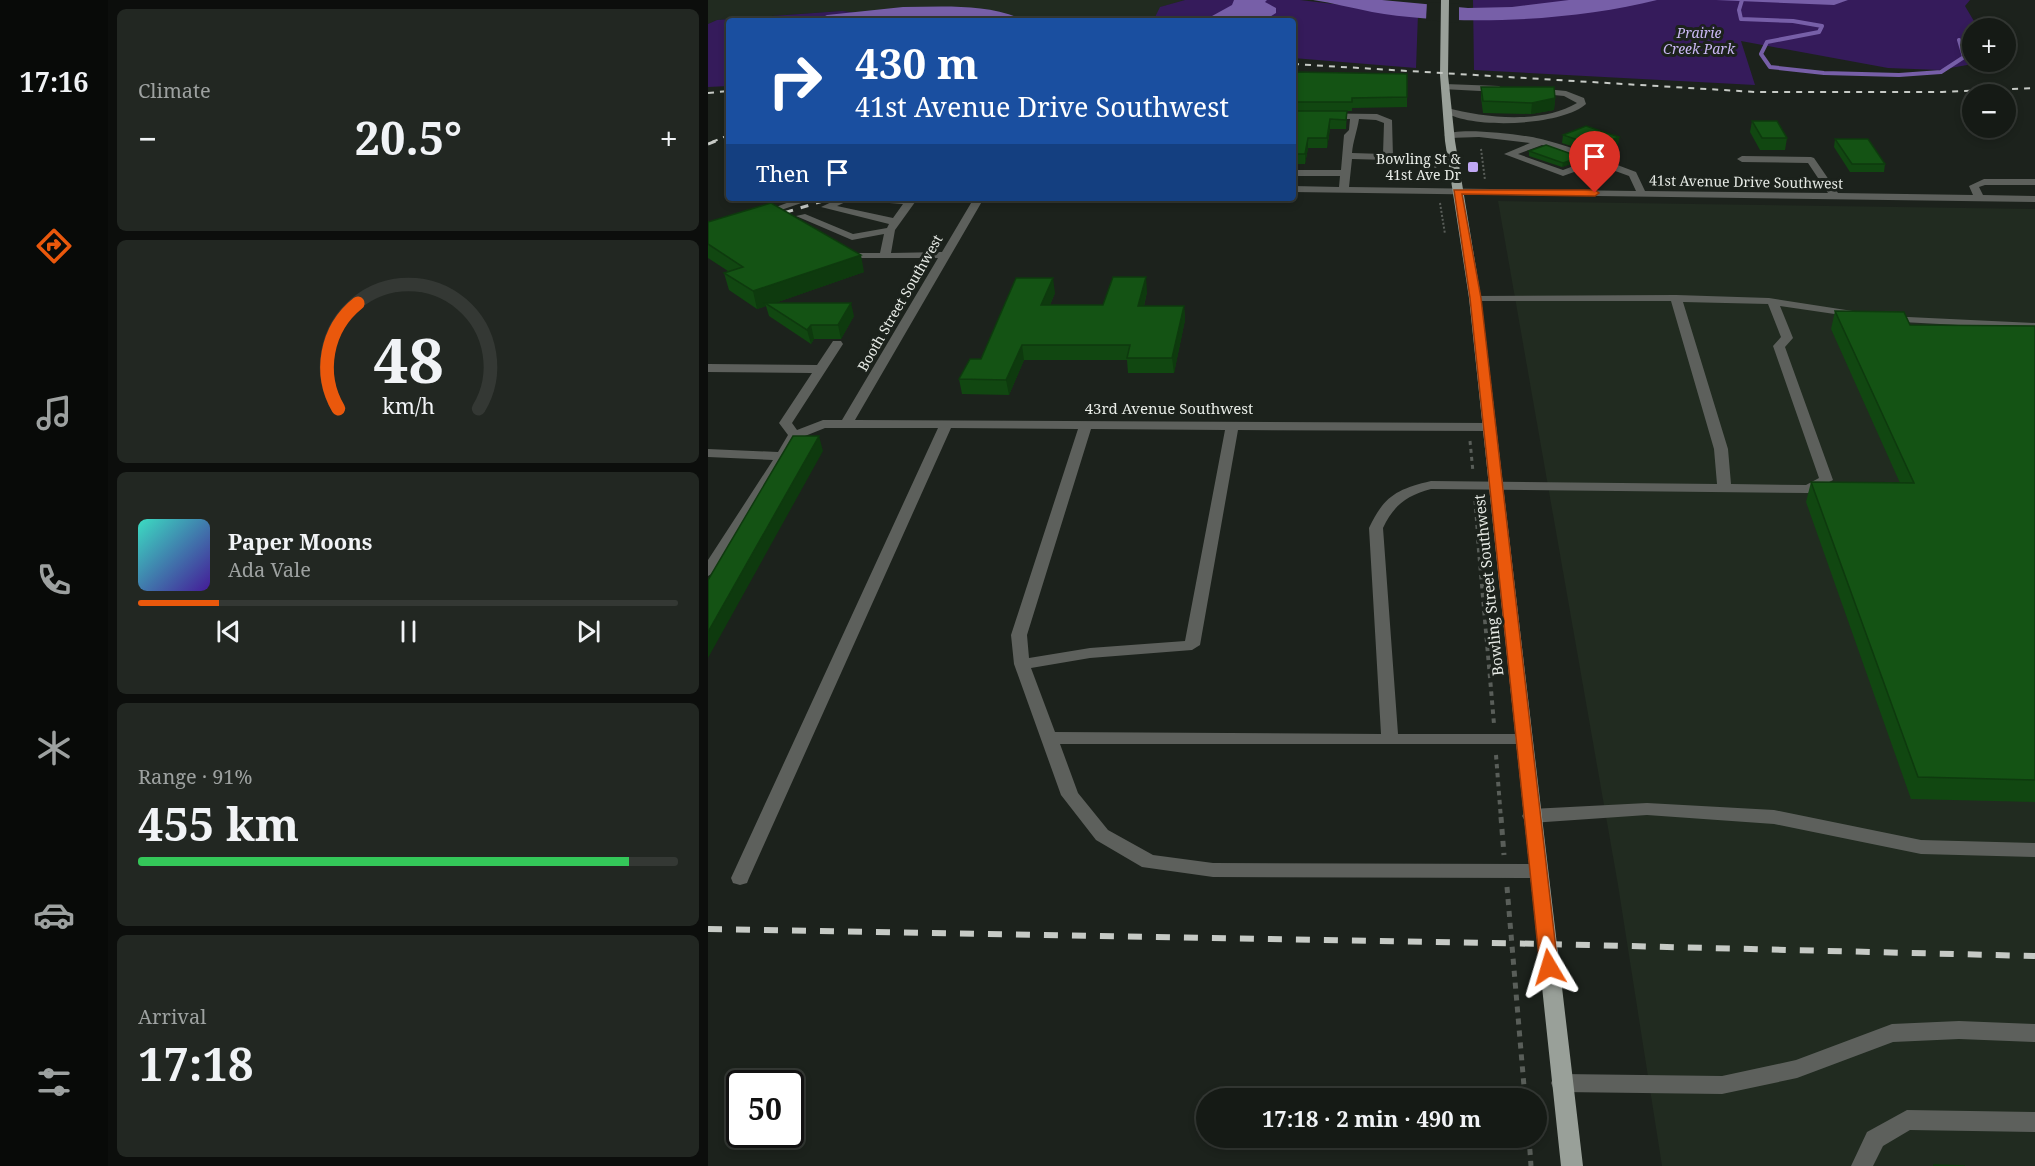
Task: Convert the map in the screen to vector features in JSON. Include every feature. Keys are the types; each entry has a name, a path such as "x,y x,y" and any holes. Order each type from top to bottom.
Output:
{"main road":[{"name":"Bowling Street Southwest","path":"1445,0 1445,87 1449,135 1476,298 1531,816 1572,1166"}],"street":[{"path":"1445,87 1510,90"},
{"path":"1447,111 1482,119 1552,116 1576,110 1582,104 1581,100 1566,94 1520,90"},
{"path":"1296,116 1377,117 1389,122 1388,157 1347,156"},
{"path":"1344,190 1349,135 1353,131 1355,117"},
{"path":"1449,135 1479,134 1542,142 1633,174 1642,194"},
{"path":"1542,142 1509,154 1563,173 1572,167 1595,161"},
{"path":"1526,148 1537,153"},
{"path":"1742,159 1811,160 1834,196"},
{"path":"1296,173 1345,173"},
{"path":"1979,198 1974,186 1984,182 2035,182"},
{"name":"41st Avenue Drive Southwest","path":"1296,189 2035,199"},
{"path":"781,207 801,201"},
{"path":"841,201 801,216 852,237 893,226"},
{"path":"885,256 893,226 910,201"},
{"name":"Booth Street Southwest","path":"847,423 977,201"},
{"path":"826,207 893,226"},
{"path":"851,256 945,255"},
{"path":"1476,298 1676,298 1773,302 1892,320 2035,326"},
{"path":"1676,298 1721,449 1724,488"},
{"path":"1390,740 1376,528 1383,512 1402,493 1431,485 1808,489 1826,480 1779,346 1787,338 1773,302"},
{"path":"708,572 795,435 785,423 837,344"},
{"path":"708,368 821,369"},
{"name":"43rd Avenue Southwest","path":"795,435 823,424 847,423 1490,427"},
{"path":"740,878 945,425"},
{"path":"1086,425 1019,635 1022,664 1070,795 1101,835 1149,862 1213,870 1538,870"},
{"path":"1022,664 1090,653 1192,645 1232,426"},
{"path":"708,453 782,456"},
{"path":"1048,738 1523,741"},
{"path":"1531,816 1647,809 1762,816 1921,847 2035,850"},
{"path":"1562,1083 1722,1085 1797,1069 1892,1033 1959,1030 2035,1033"},
{"path":"1862,1166 1875,1139 1906,1120 2035,1122"}],"path":[{"path":"1479,134 1485,184"},
{"path":"1439,199 1447,242"},
{"path":"1470,444 1493,717"},
{"path":"1496,755 1503,837"},
{"path":"1507,889 1524,1088"},
{"path":"1530,1148 1531,1166"}],"shaded area":[{"path":"708,0 1185,0 1161,7 1155,18 899,18 842,11 726,18 708,24"},
{"path":"1234,0 1267,0 1265,2 1276,8 1276,13 1268,18 1208,18 1232,5"},
{"path":"1313,0 1382,0 1468,8 1512,7 1569,0 1657,0 1589,13 1515,20 1477,20 1405,17"},
{"path":"1716,0 1848,0 1834,5"},
{"path":"903,7 950,7 997,11 1018,18 940,16 821,18 827,15"},
{"path":"1498,201 2035,209 2035,1166 1662,1166 1618,885"}],"green space":[{"path":"1185,0 1300,0 1418,14 1416,68 1296,58 1296,18 1154,18 1160,7"},
{"name":"Prairie Creek Park","path":"1473,0 1970,0 1965,6 1972,18 1962,18 1962,66 1939,70 1888,68 1741,41 1755,85 1474,70"},
{"path":"842,11 899,18 745,18"},
{"path":"726,19 726,86 708,87 708,24"}],"pier":[{"path":"1427,2 1459,4 1459,23 1426,20"}],"building":[{"path":"1296,72 1407,74 1407,97 1352,98 1352,102 1296,102"},
{"path":"1481,87 1554,87 1555,98 1532,103 1483,101"},
{"path":"1296,111 1347,111 1346,120 1330,119 1327,138 1308,138 1305,154 1296,154"},
{"path":"1752,121 1777,121 1787,138 1762,138"},
{"path":"1586,126 1619,137 1596,146 1563,135"},
{"path":"1835,139 1868,139 1885,164 1852,164"},
{"path":"1546,145 1580,157 1563,163 1529,151"},
{"path":"771,203 861,255 753,291 724,273 743,267 708,244 708,222"},
{"path":"1113,277 1146,277 1138,306 1184,306 1172,358 1127,358 1130,345 1022,345 1006,380 959,379 970,359 981,359 1016,278 1053,278 1041,305 1103,305"},
{"path":"765,303 851,303 838,325 811,325 807,330"},
{"path":"1835,311 1904,312 1910,325 2035,326 2035,780 1918,777 1811,482 1914,483"},
{"path":"793,436 819,436 708,632 708,580"}],"waterway":[{"path":"1742,0 1739,10 1741,19 1793,21 1822,26 1819,32 1767,42 1761,54 1770,67 1824,73 1899,75 1941,72 1964,57 1959,40"}],"railway":[{"path":"1296,64 1756,92 1942,92 2035,88"},
{"path":"708,93 726,91"},
{"path":"712,142 726,136"},
{"path":"708,144 716,141"},
{"path":"770,217 823,201"},
{"path":"708,929 1546,944 2035,956"}],"place":[{"name":"Bowling St & 41st Ave Dr","path":"1473,167"}],"route":[{"path":"1549,967 1476,298 1457,192 1595,193"}]}
